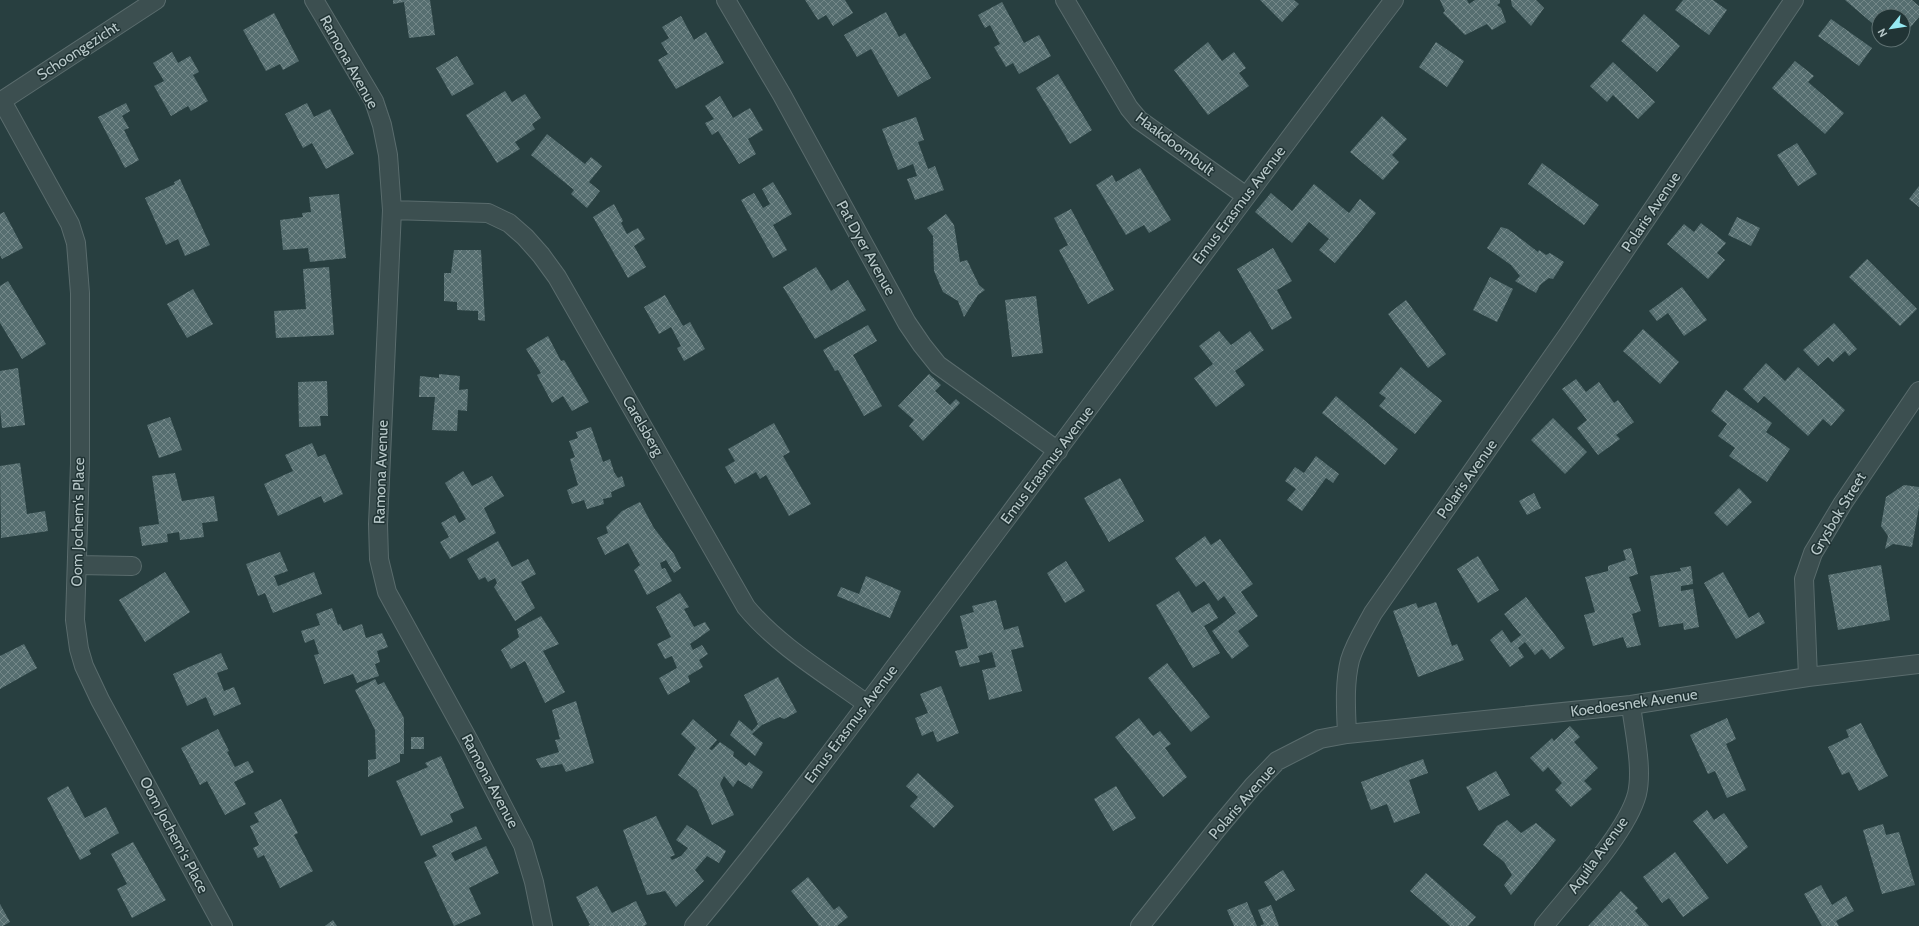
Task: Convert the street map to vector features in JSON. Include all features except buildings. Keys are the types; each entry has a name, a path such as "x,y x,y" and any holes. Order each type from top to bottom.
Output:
{"street":[{"name":"Schoongezicht","path":"1,102 134,6 156,0"},
{"name":"Ramona Avenue","path":"314,0 374,101 382,125 388,155 392,210 378,524 379,559 387,592 469,741 523,846 534,882 543,926"},
{"name":"Pat Dyer Avenue","path":"726,0 782,95 907,323 922,346 938,365 961,384 1058,451"},
{"name":"Haakdoornbult","path":"1065,0 1118,90 1139,120 1246,196"},
{"name":"Emus Erasmus Avenue","path":"694,926 725,889 867,704 1058,451 1246,196 1394,0"},
{"name":"Polaris Avenue","path":"1140,926 1217,829 1253,786 1278,761 1320,739 1347,734 1346,697 1350,660 1356,644 1373,612 1569,333 1794,0"},
{"name":"Oom Jochem's Place","path":"1,102 70,224 76,243 80,293 78,565 75,620 79,649 84,666 100,700 223,926"},
{"name":"Carelsberg","path":"392,210 488,213 509,222 525,237 541,255 557,277 746,607 762,626 778,639 867,704"},
{"name":"Grysbok Street","path":"1808,677 1804,579 1812,553 1843,503 1919,391"},
{"path":"78,565 132,566"},
{"name":"Koedoesnek Avenue","path":"1347,734 1631,705 1808,677 1919,664"},
{"name":"Aquila Avenue","path":"1544,926 1607,847 1627,817 1636,794 1638,769 1631,705"}]}
